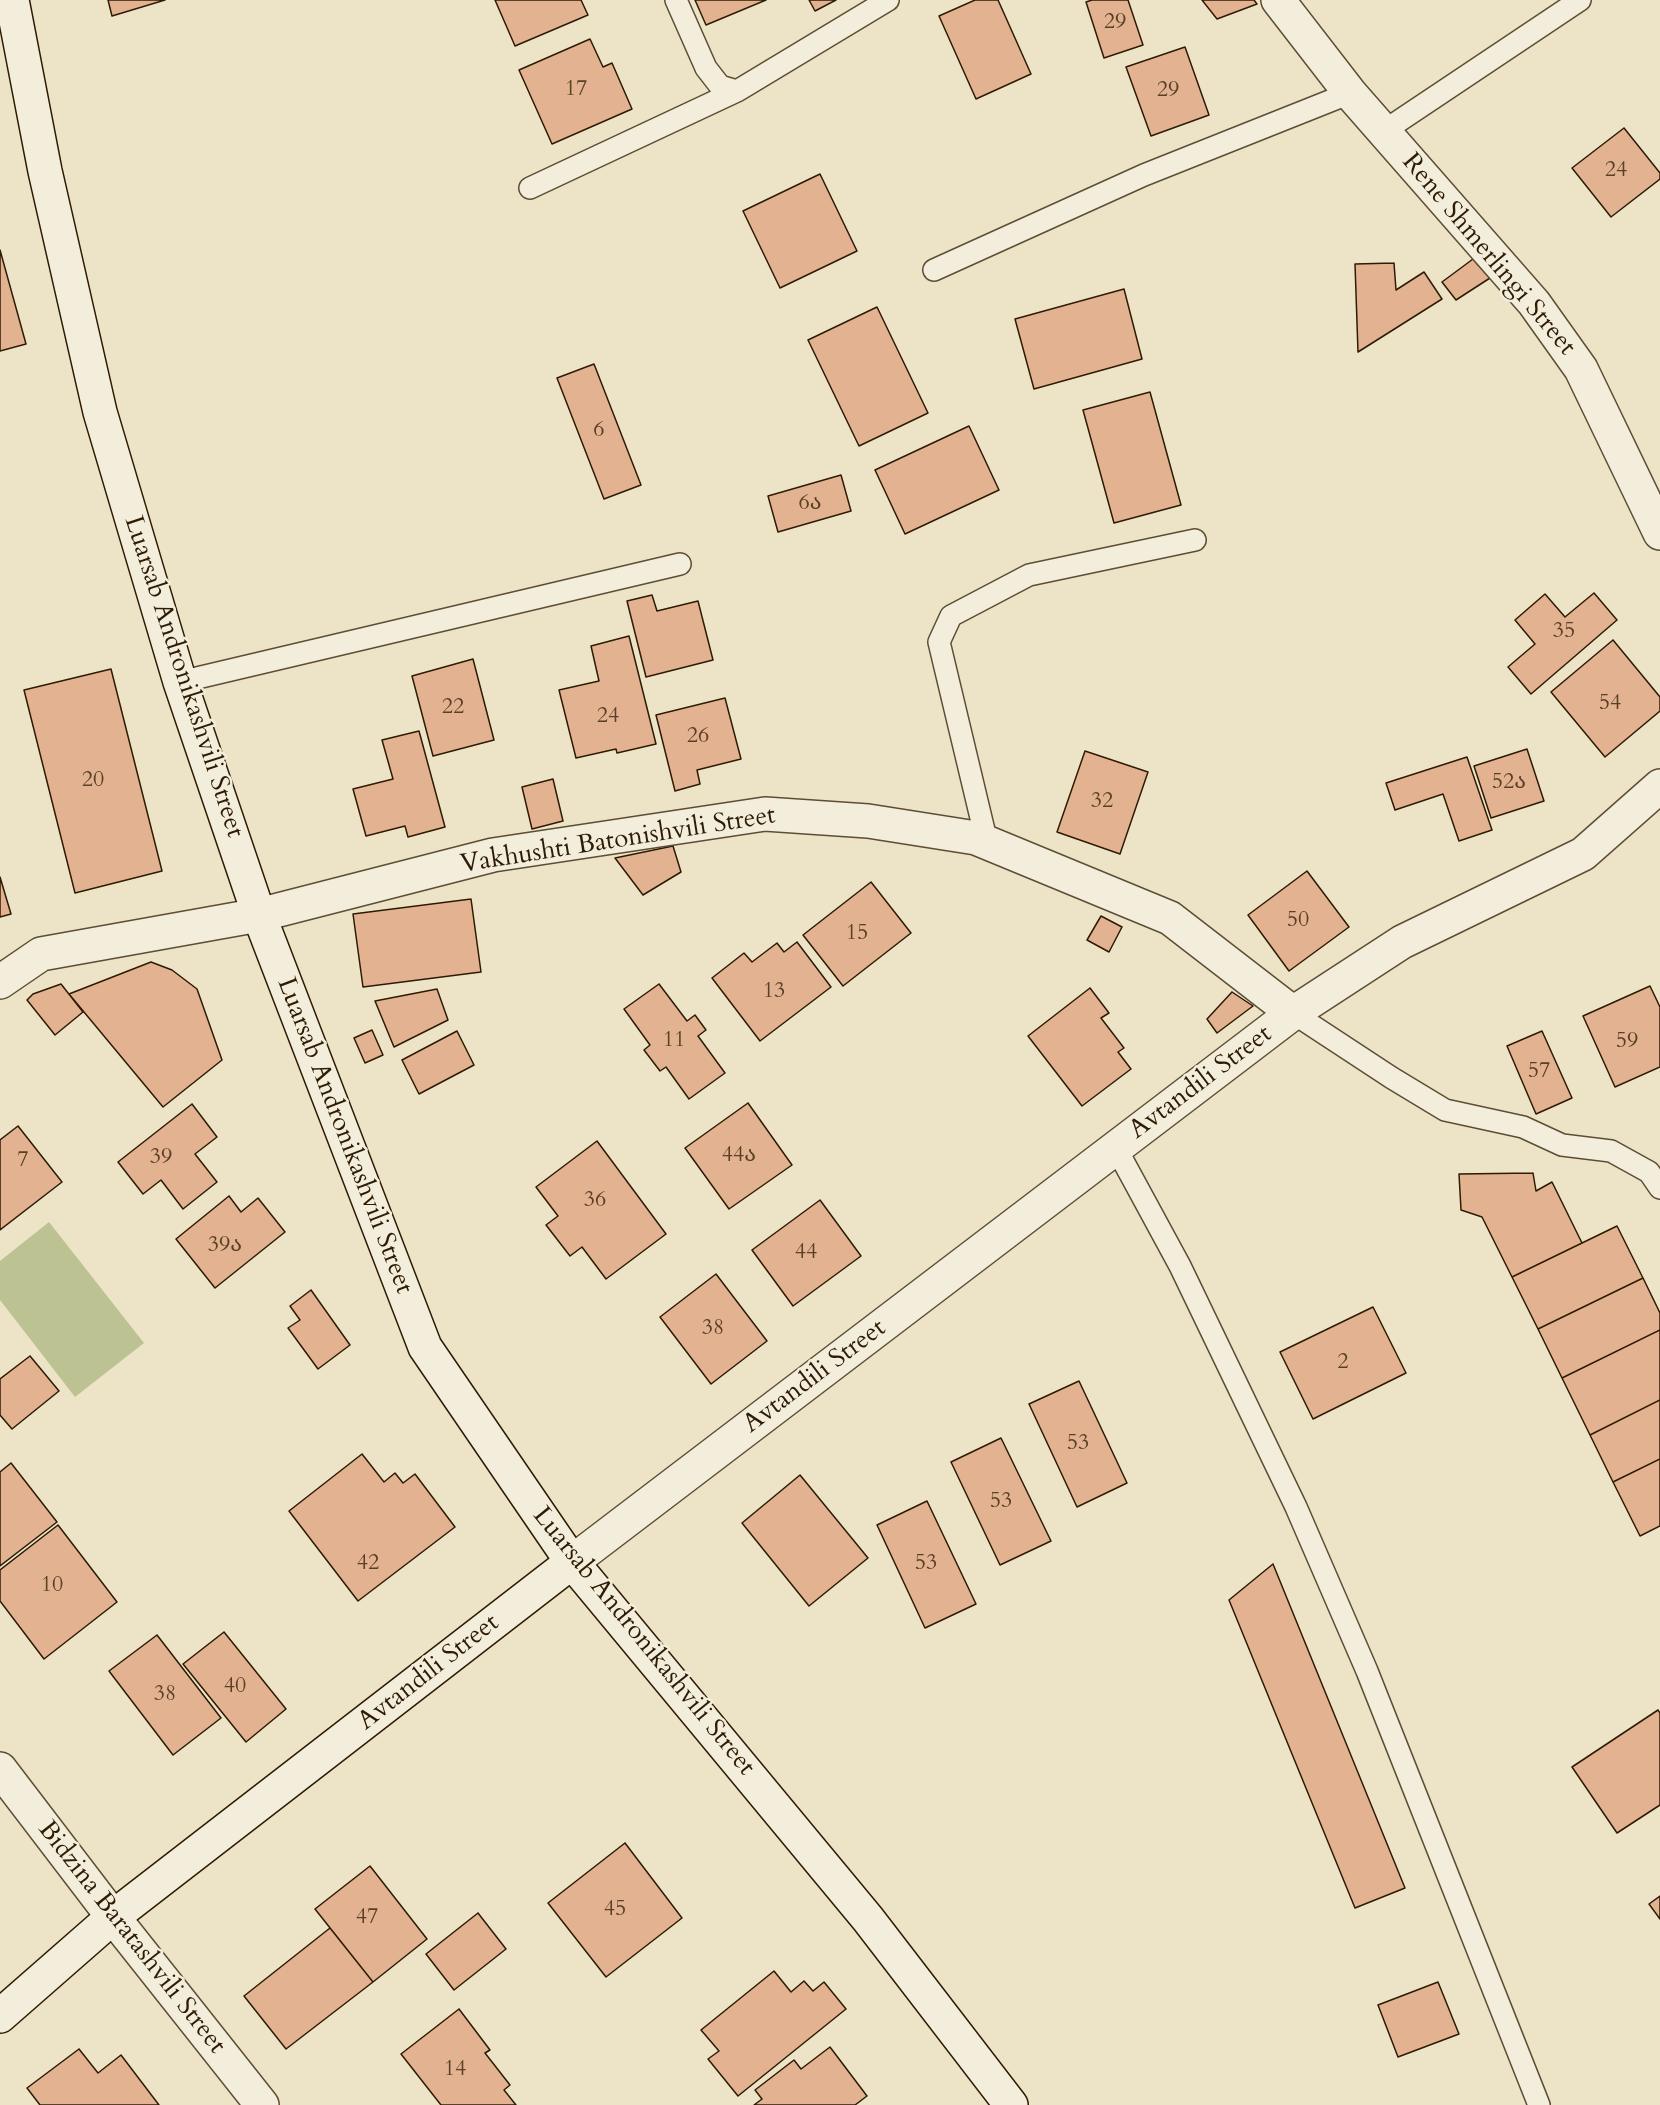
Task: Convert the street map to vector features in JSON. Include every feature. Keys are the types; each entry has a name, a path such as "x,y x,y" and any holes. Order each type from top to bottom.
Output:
{"street":[{"name":"Luarsab Andronikashvili Street","path":"12,0 45,171 100,412 180,682 259,915 424,1347 572,1562 868,1919 1011,2105"},
{"name":"Rene Shmerlingi Street","path":"1278,0 1350,93 1534,303 1581,369 1660,533"},
{"name":"Avtandili Street","path":"0,2016 113,1917 572,1562 1293,1013 1402,942 1583,854 1660,786"},
{"name":"Vakhushti Batonishvili Street","path":"0,982 41,954 259,915 493,855 765,814 868,821 976,838 1170,918 1293,1013"},
{"name":"Bidzina Baratashvili Street","path":"0,1769 113,1917 262,2105"}],"lane":[{"path":"676,0 706,68 720,86 737,91"},
{"path":"530,188 737,91 888,0"},
{"path":"1384,131 1580,0"},
{"path":"934,270 1144,175 1350,93"},
{"path":"987,843 939,642 951,616 1029,575 1195,540"},
{"path":"180,682 680,564"},
{"name":"Vakhushti Batonishvili Street","path":"1293,1013 1445,1110 1523,1127 1562,1145 1611,1151 1649,1172 1660,1188"},
{"path":"1116,1148 1180,1266 1296,1507 1367,1671 1539,2105"}],"green space":[{"path":"49,1222 144,1343 75,1397 0,1300 0,1261"}],"building":[{"path":"108,0 165,0 112,16"},
{"path":"495,0 581,0 588,15 515,46"},
{"path":"695,0 766,0 706,25"},
{"path":"809,0 836,0 815,11"},
{"path":"975,0 998,0 1031,74 976,99 939,16"},
{"path":"1128,0 1143,45 1104,58 1086,2"},
{"path":"1202,0 1254,0 1257,4 1217,19"},
{"path":"590,39 603,67 612,63 632,109 552,144 519,70"},
{"path":"1185,47 1209,115 1151,136 1126,67"},
{"path":"1624,128 1660,173 1660,179 1611,217 1572,168"},
{"path":"820,174 857,251 780,288 743,211"},
{"path":"0,250 26,344 0,351"},
{"path":"1473,259 1490,278 1456,300 1442,282"},
{"path":"1394,263 1396,290 1424,272 1442,299 1358,352 1355,264"},
{"path":"1124,289 1142,359 1034,389 1015,319"},
{"path":"877,307 928,413 859,446 808,340"},
{"path":"594,364 641,485 604,499 557,378"},
{"path":"1150,392 1181,505 1114,523 1083,410"},
{"path":"969,426 999,490 905,534 875,470"},
{"path":"841,475 851,511 778,532 768,496"},
{"path":"1594,593 1617,620 1531,694 1508,667 1535,644 1515,620 1545,594 1565,617"},
{"path":"652,595 657,611 698,601 713,660 646,677 627,601"},
{"path":"629,636 656,744 617,753 616,749 576,758 559,690 599,681 591,646"},
{"path":"1613,640 1660,697 1660,711 1605,757 1551,692"},
{"path":"473,659 494,740 433,756 412,676"},
{"path":"111,669 162,871 75,893 24,690"},
{"path":"725,698 741,759 697,770 700,784 675,791 656,715"},
{"path":"419,731 445,827 408,837 405,826 366,836 353,789 393,779 382,740"},
{"path":"1527,749 1544,801 1491,818 1474,766"},
{"path":"1085,751 1148,772 1120,854 1057,832"},
{"path":"1467,757 1492,830 1459,841 1443,794 1395,810 1386,783"},
{"path":"553,779 563,821 532,829 522,787"},
{"path":"673,846 681,872 643,895 615,858"},
{"path":"1307,871 1349,927 1289,971 1248,915"},
{"path":"0,877 11,914 0,917"},
{"path":"871,882 911,933 843,986 803,935"},
{"path":"471,899 481,972 363,987 353,914"},
{"path":"1101,916 1122,927 1109,952 1087,940"},
{"path":"797,942 831,987 760,1041 712,978 744,953 752,962 777,943 784,952"},
{"path":"151,962 172,970 197,989 222,1060 163,1107 69,994"},
{"path":"61,984 83,1012 55,1035 27,1000 33,994"},
{"path":"659,984 687,1021 695,1015 706,1030 698,1036 725,1073 689,1099 666,1067 660,1071 644,1050 650,1045 624,1009"},
{"path":"1650,986 1660,1007 1660,1067 1615,1087 1583,1016"},
{"path":"1090,988 1109,1013 1101,1018 1124,1048 1118,1052 1131,1069 1082,1106 1028,1036"},
{"path":"437,989 448,1020 394,1047 375,1001"},
{"path":"1232,992 1253,1006 1217,1033 1207,1019"},
{"path":"372,1030 383,1055 365,1063 354,1038"},
{"path":"457,1031 474,1065 419,1094 402,1060"},
{"path":"1542,1031 1572,1098 1536,1114 1507,1046"},
{"path":"748,1103 792,1165 729,1209 685,1148"},
{"path":"192,1104 217,1137 195,1154 217,1182 183,1209 161,1180 143,1194 118,1162"},
{"path":"18,1126 62,1182 0,1230 0,1140"},
{"path":"597,1141 666,1234 606,1279 582,1247 570,1256 546,1225 558,1216 536,1187"},
{"path":"1533,1173 1536,1191 1552,1182 1582,1243 1512,1277 1482,1217 1461,1210 1459,1174"},
{"path":"229,1196 241,1212 258,1198 285,1232 215,1288 176,1239"},
{"path":"820,1200 861,1256 793,1306 752,1250"},
{"path":"1617,1226 1643,1278 1538,1329 1512,1277"},
{"path":"716,1274 767,1341 711,1384 660,1317"},
{"path":"1643,1278 1660,1313 1660,1330 1562,1378 1538,1329"},
{"path":"311,1290 350,1345 318,1369 288,1328 300,1320 290,1306"},
{"path":"1373,1307 1406,1373 1313,1419 1280,1352"},
{"path":"1660,1330 1660,1400 1590,1435 1562,1378"},
{"path":"30,1356 59,1391 12,1429 0,1415 0,1379"},
{"path":"1079,1381 1127,1483 1077,1507 1029,1404"},
{"path":"1660,1400 1660,1459 1613,1482 1590,1435"},
{"path":"1001,1438 1051,1541 1000,1565 951,1462"},
{"path":"362,1454 384,1482 395,1473 403,1483 415,1474 455,1527 358,1601 289,1511"},
{"path":"1660,1459 1660,1526 1640,1536 1613,1482"},
{"path":"11,1463 57,1522 0,1566 0,1472"},
{"path":"800,1475 868,1558 809,1606 742,1523"},
{"path":"927,1501 976,1604 925,1628 877,1525"},
{"path":"58,1525 117,1602 44,1659 0,1601 0,1570"},
{"path":"1273,1564 1405,1888 1355,1908 1229,1600"},
{"path":"224,1632 286,1709 246,1742 183,1664"},
{"path":"157,1635 221,1718 173,1755 109,1671"},
{"path":"1658,1710 1660,1713 1660,1805 1617,1833 1572,1767"},
{"path":"625,1843 682,1918 606,1977 548,1903"},
{"path":"370,1866 427,1939 373,1982 315,1909"},
{"path":"1660,1896 1660,1919 1649,1904"},
{"path":"478,1913 506,1949 454,1990 426,1954"},
{"path":"330,1928 373,1982 286,2049 244,1996"},
{"path":"774,1971 791,1992 804,1981 813,1991 824,1982 846,2009 738,2096 708,2059 719,2051 701,2030"},
{"path":"1438,1982 1459,2034 1398,2057 1378,2005"},
{"path":"459,2009 490,2050 485,2053 510,2085 504,2090 516,2105 441,2105 401,2054"},
{"path":"830,2047 867,2096 855,2105 754,2105 762,2099 755,2090 794,2060 801,2069"},
{"path":"79,2049 98,2073 121,2055 159,2105 40,2105 27,2088"}]}
